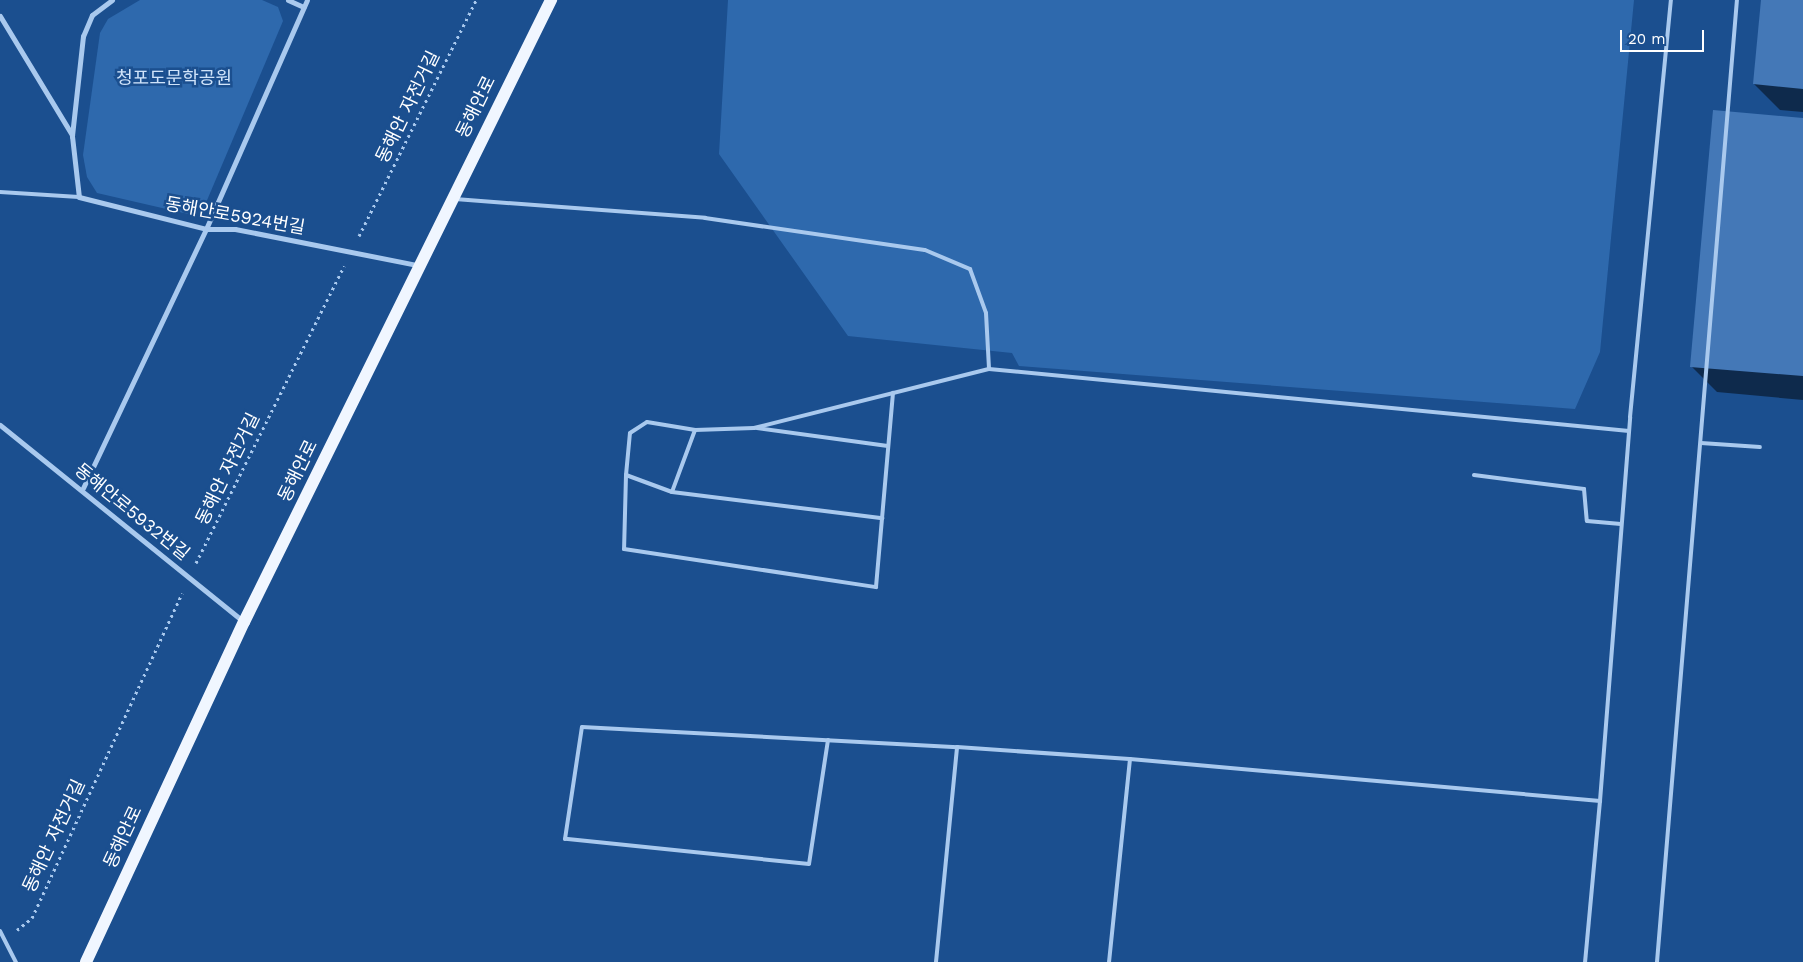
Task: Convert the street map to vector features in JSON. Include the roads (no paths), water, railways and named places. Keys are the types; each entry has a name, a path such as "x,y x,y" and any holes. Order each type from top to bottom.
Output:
{"main road":[{"name":"동해안로","path":"86,962 244,622 417,265 551,0"}],"street":[{"path":"79,197 72,136 86,24 92,14 112,0"},
{"path":"288,0 304,7"},
{"path":"83,488 206,229 307,0"},
{"path":"0,16 72,136"},
{"name":"동해안로5924번길","path":"79,197 206,229 235,229 417,265"},
{"name":"동해안로5932번길","path":"0,425 83,488 244,622"}],"lane":[{"path":"1584,962 1600,801 1629,431 1672,0"},
{"path":"1657,962 1737,0"},
{"path":"0,192 79,197"},
{"path":"450,199 705,218 925,250 970,270 986,313 989,369"},
{"path":"754,428 989,369 1629,431"},
{"path":"888,446 754,428 695,430 647,422 630,433 626,474 624,549 876,587 893,393"},
{"path":"672,492 695,430"},
{"path":"1701,443 1760,447"},
{"path":"626,474 672,492 882,518"},
{"path":"1474,475 1584,489 1587,521 1622,524"},
{"path":"828,740 809,864 565,839 582,727 828,740 957,747 1130,759 1600,801"},
{"path":"936,962 957,747"},
{"path":"1109,962 1130,759"},
{"path":"0,932 7,939 16,962"}],"park label":[{"name":"청포도문학공원","path":"174,78"}]}
